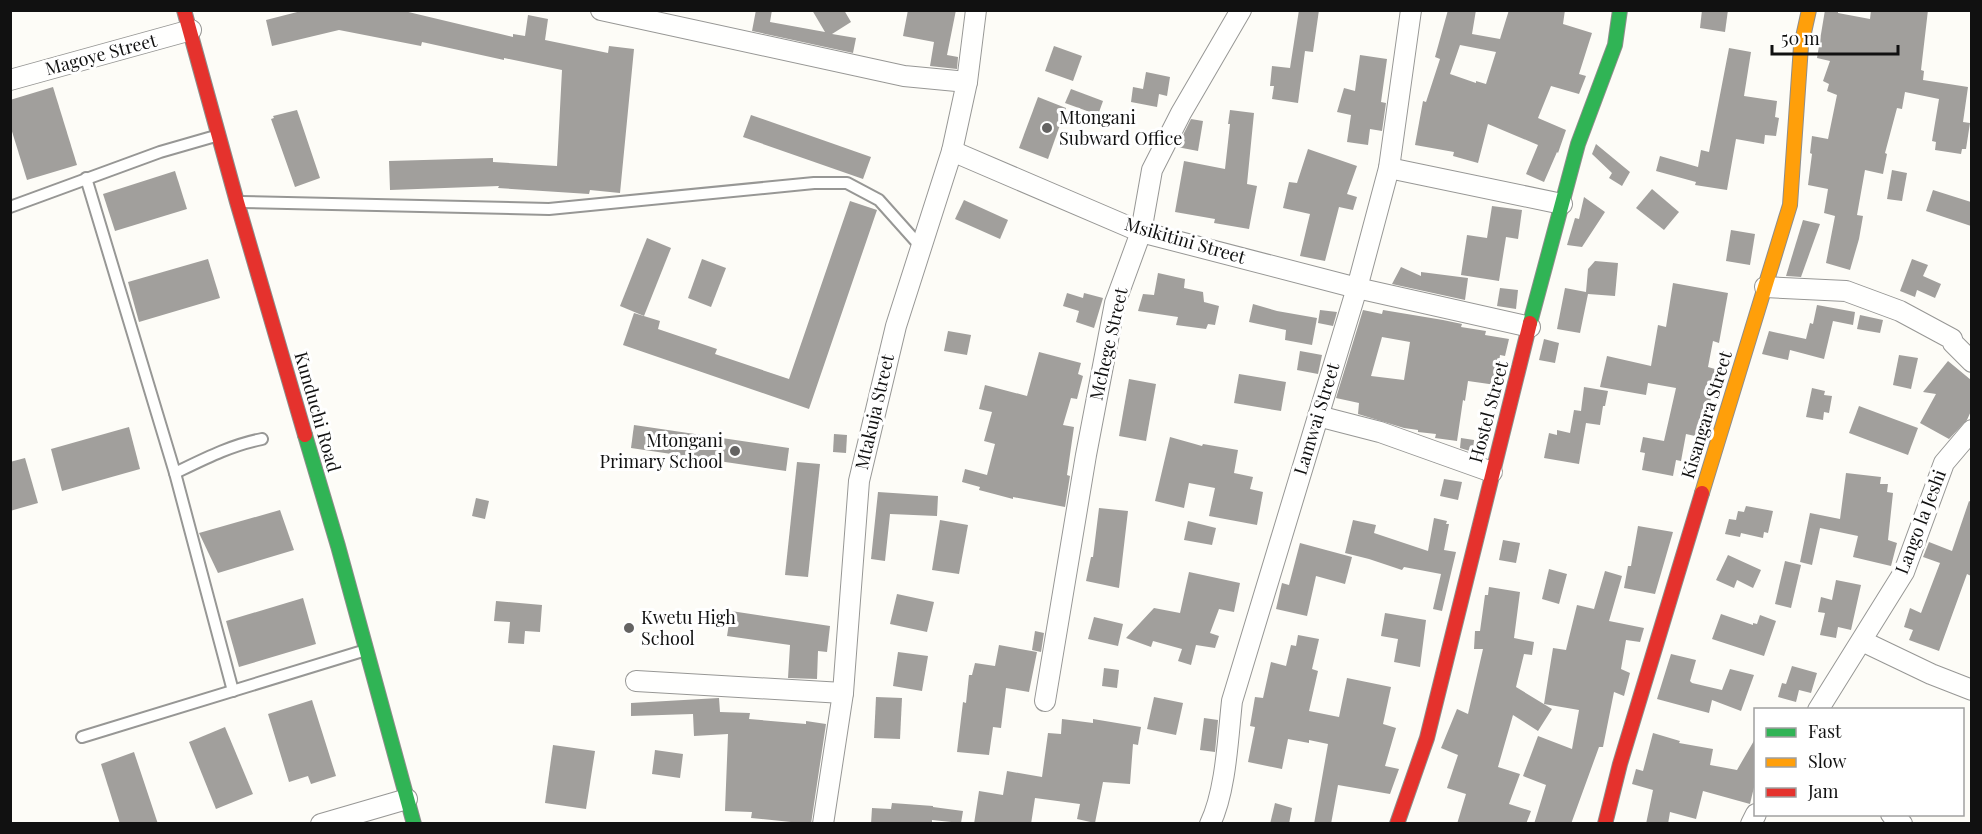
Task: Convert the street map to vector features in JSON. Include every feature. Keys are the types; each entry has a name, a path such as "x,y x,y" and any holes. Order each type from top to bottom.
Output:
{"street":[{"name":"Kunduchi Road","path":"184,10 414,824"},
{"path":"602,10 904,76 968,82"},
{"name":"Mtakuja Street","path":"823,824 843,693 859,481 896,326 952,151 968,82 976,10"},
{"name":"Mchege Street","path":"1045,701 1086,455 1115,303 1141,232 1152,170 1181,113 1240,10"},
{"name":"Lamwai Street","path":"1210,824 1223,771 1232,701 1357,288 1389,168 1411,10"},
{"name":"Hostel Street","path":"1397,824 1427,738 1491,472 1562,204 1578,144 1615,45 1620,10"},
{"name":"Kisangara Street","path":"1605,824 1620,764 1790,205 1802,46 1809,10"},
{"name":"Magoye Street","path":"10,80 191,30"},
{"name":"Msikitini Street","path":"952,151 1141,232 1357,288 1530,327"},
{"path":"1389,168 1562,204"},
{"path":"1765,287 1846,291 1876,301 1952,339 1971,362"},
{"path":"1318,416 1380,432 1491,472"},
{"name":"Lango la Jeshi","path":"1819,708 1904,572 1944,463 1971,430"},
{"path":"1862,641 1930,674 1971,690"},
{"path":"636,681 843,693"},
{"path":"321,824 407,799"}],"lane":[{"path":"10,207 160,152 219,135"},
{"path":"86,178 175,473 233,692"},
{"path":"237,202 549,209 814,183 847,183 879,200 921,247"},
{"path":"175,473 245,442 262,439"},
{"path":"82,737 366,650"}],"building":[{"path":"305,10 400,10 513,37 513,34 525,36 528,15 548,19 545,40 608,53 609,46 634,49 620,193 590,190 589,194 498,188 499,186 390,190 389,161 493,158 493,162 557,166 562,70 422,42 421,46 339,30 272,46 266,20"},
{"path":"756,10 772,10 770,22 825,32 812,10 844,10 851,22 832,34 856,38 853,53 752,31"},
{"path":"908,10 956,10 947,55 958,57 957,69 930,66 934,42 903,36"},
{"path":"1299,10 1319,10 1313,52 1305,51 1298,103 1272,99 1274,86 1270,86 1272,66 1290,68"},
{"path":"1448,10 1476,10 1472,34 1500,39 1509,10 1565,10 1563,24 1592,33 1579,74 1586,76 1579,94 1551,86 1538,118 1566,130 1544,182 1526,174 1538,145 1488,124 1478,163 1453,156 1454,152 1415,145 1423,101 1426,102 1440,59 1435,57","holes":["1460,45 1496,52 1486,84 1450,74"]},
{"path":"1702,10 1728,10 1725,32 1700,28"},
{"path":"1825,10 1838,10 1838,13 1870,19 1871,10 1928,10 1921,70 1924,71 1923,80 1968,87 1963,122 1970,123 1966,149 1962,149 1961,154 1935,150 1936,142 1932,141 1939,99 1905,92 1902,109 1897,108 1885,153 1887,154 1883,174 1865,170 1857,215 1863,216 1850,270 1826,263 1835,216 1824,213 1828,189 1808,185 1812,136 1828,139 1837,95 1827,91 1829,84 1823,81 1830,61 1817,58"},
{"path":"1054,46 1082,56 1073,81 1045,71"},
{"path":"1729,48 1751,52 1744,96 1777,101 1775,117 1779,118 1776,136 1765,135 1764,144 1736,139 1727,190 1695,185 1696,182 1656,171 1660,156 1698,167 1701,150 1709,152"},
{"path":"1360,55 1387,59 1381,102 1386,103 1382,131 1370,129 1368,145 1347,142 1351,115 1337,112 1344,88 1355,91"},
{"path":"1146,72 1170,77 1167,96 1159,94 1157,107 1131,102 1133,87 1143,89"},
{"path":"53,87 77,165 27,180 10,125 10,100"},
{"path":"1071,89 1103,101 1098,115 1065,103"},
{"path":"1038,97 1066,108 1048,159 1019,148"},
{"path":"297,110 320,178 295,187 271,119 274,118 273,116"},
{"path":"1230,110 1254,113 1247,184 1257,186 1249,229 1214,223 1215,219 1175,212 1184,161 1225,169"},
{"path":"751,115 871,157 863,179 743,137"},
{"path":"1191,119 1203,121 1198,151 1177,147"},
{"path":"1596,144 1630,172 1622,186 1609,178 1612,173 1592,154"},
{"path":"1308,149 1357,166 1347,194 1357,197 1353,210 1339,207 1325,261 1300,256 1310,214 1283,208 1289,182 1297,183"},
{"path":"1892,170 1907,173 1902,201 1887,199"},
{"path":"175,171 187,209 115,231 103,194"},
{"path":"1652,189 1679,212 1664,230 1636,208"},
{"path":"1933,190 1971,202 1971,226 1926,211"},
{"path":"1584,197 1605,212 1582,247 1567,245 1575,218 1579,219"},
{"path":"964,200 1008,220 1000,239 955,219"},
{"path":"850,201 877,210 809,409 623,345 634,313 660,321 658,329 717,349 715,354 789,379"},
{"path":"1492,206 1522,210 1518,239 1506,237 1499,281 1461,275 1467,235 1487,238"},
{"path":"1803,220 1820,224 1801,277 1786,276"},
{"path":"1731,230 1755,234 1750,265 1726,261"},
{"path":"647,238 671,248 644,316 620,306"},
{"path":"208,259 220,298 139,322 128,282"},
{"path":"702,259 726,268 711,307 688,298"},
{"path":"1912,259 1928,265 1923,276 1941,284 1935,298 1917,290 1915,297 1900,291"},
{"path":"1595,261 1618,263 1615,296 1588,294 1580,333 1557,329 1565,288 1586,292 1588,269"},
{"path":"1401,267 1421,276 1421,272 1468,278 1465,300 1392,284"},
{"path":"1158,273 1185,279 1184,288 1203,292 1204,302 1219,306 1215,325 1208,324 1206,329 1176,325 1178,317 1138,311 1143,294 1154,295"},
{"path":"1673,283 1728,293 1719,343 1713,341 1708,367 1722,371 1715,394 1712,394 1705,424 1698,422 1695,436 1686,434 1681,461 1676,460 1673,476 1642,470 1645,453 1640,452 1643,437 1664,441 1676,388 1648,383 1646,395 1600,387 1607,356 1651,366 1658,325 1666,327"},
{"path":"1500,288 1518,290 1516,309 1497,306"},
{"path":"1067,293 1083,298 1084,293 1103,298 1094,328 1076,322 1079,311 1063,306"},
{"path":"1253,304 1317,318 1312,345 1285,340 1286,330 1249,322"},
{"path":"1817,305 1855,312 1853,325 1833,321 1824,359 1790,350 1788,360 1762,354 1769,331 1806,339 1810,323 1813,324"},
{"path":"1320,310 1337,312 1333,326 1318,323"},
{"path":"1363,310 1382,314 1383,310 1443,320 1462,324 1461,327 1486,331 1485,335 1509,339 1505,356 1500,355 1496,385 1468,381 1457,441 1435,438 1436,434 1418,432 1418,430 1358,414 1359,403 1336,398","holes":["1382,337 1410,342 1404,380 1371,376"]},
{"path":"1860,315 1883,320 1880,333 1857,329"},
{"path":"948,331 971,335 967,355 944,351"},
{"path":"1544,339 1559,343 1555,363 1539,360"},
{"path":"1300,351 1322,355 1318,374 1297,370"},
{"path":"1039,352 1081,363 1078,374 1083,376 1077,399 1071,398 1063,425 1074,427 1065,507 1013,497 1013,499 979,490 980,487 962,482 965,469 987,475 995,444 984,441 992,412 979,409 985,385 1027,396"},
{"path":"1899,355 1918,358 1911,389 1893,385"},
{"path":"1948,361 1971,380 1971,411 1967,420 1949,439 1920,423 1936,394 1923,392"},
{"path":"1239,374 1286,382 1281,411 1234,403"},
{"path":"1129,379 1156,384 1146,441 1119,436"},
{"path":"1584,387 1608,391 1600,425 1586,423 1579,464 1544,458 1549,433 1557,435 1557,430 1570,433 1574,410 1581,411"},
{"path":"1812,388 1825,391 1824,395 1832,396 1829,413 1824,412 1823,420 1806,417"},
{"path":"1859,406 1918,428 1908,455 1849,433"},
{"path":"634,425 789,448 786,471 631,448"},
{"path":"129,427 140,469 62,491 51,449"},
{"path":"834,434 847,435 846,453 833,452"},
{"path":"1170,437 1202,446 1203,444 1238,450 1234,473 1253,477 1250,489 1263,492 1257,525 1209,516 1215,488 1189,483 1184,508 1155,501"},
{"path":"1461,438 1474,440 1473,452 1460,448"},
{"path":"25,458 38,503 10,511 10,462"},
{"path":"797,462 820,464 808,577 785,575"},
{"path":"1846,473 1881,477 1880,484 1888,484 1887,492 1893,493 1888,540 1897,543 1891,566 1853,557 1858,536 1820,528 1812,565 1800,562 1810,513 1840,519"},
{"path":"1444,479 1462,482 1458,500 1440,496"},
{"path":"878,492 938,496 937,516 890,514 885,561 871,559"},
{"path":"476,498 489,501 485,519 472,516"},
{"path":"1969,501 1971,502 1971,576 1967,574 1939,651 1909,640 1913,630 1904,627 1910,608 1921,613 1940,563 1923,557 1929,542 1952,551"},
{"path":"1746,506 1773,511 1768,533 1764,532 1763,538 1741,533 1740,537 1725,534 1729,519 1736,520 1738,511 1744,512"},
{"path":"1099,508 1128,511 1119,588 1086,581 1091,557 1093,557"},
{"path":"280,510 294,550 218,573 199,533"},
{"path":"1434,518 1447,521 1446,524 1449,524 1444,550 1456,552 1442,611 1433,609 1441,574 1404,567 1402,570 1345,553 1353,520 1376,525 1374,533 1428,551"},
{"path":"940,520 968,525 959,574 932,570"},
{"path":"1188,521 1216,528 1212,545 1184,540"},
{"path":"1638,526 1673,532 1655,594 1624,588 1628,566 1631,566"},
{"path":"1503,540 1520,543 1516,563 1499,560"},
{"path":"1300,543 1352,557 1345,584 1316,576 1307,616 1276,609 1282,583 1289,585"},
{"path":"1728,555 1761,570 1753,588 1737,580 1734,588 1716,580"},
{"path":"1785,561 1801,565 1791,608 1775,604"},
{"path":"1549,569 1567,574 1559,604 1542,599"},
{"path":"1605,571 1622,576 1609,621 1644,628 1640,642 1626,640 1621,669 1630,673 1624,696 1614,692 1603,747 1599,747 1571,824 1534,824 1546,785 1523,776 1538,736 1572,749 1579,710 1544,704 1553,648 1566,650 1577,605 1594,609"},
{"path":"1189,572 1240,583 1234,612 1219,609 1210,633 1219,636 1215,648 1196,645 1191,665 1178,661 1182,649 1153,641 1151,647 1126,638 1154,608 1180,613"},
{"path":"1836,580 1861,585 1851,630 1838,627 1836,638 1820,635 1825,613 1818,612 1821,597 1832,600"},
{"path":"1489,587 1520,592 1514,638 1534,642 1532,655 1524,654 1516,687 1552,709 1538,731 1513,715 1498,767 1520,774 1509,804 1531,811 1526,824 1457,824 1466,794 1447,788 1458,755 1441,748 1457,709 1468,714 1483,649 1474,649 1475,631 1480,631 1485,595 1488,595"},
{"path":"897,594 934,602 927,632 890,624"},
{"path":"303,598 316,644 239,667 226,621"},
{"path":"496,601 542,605 540,632 525,631 524,644 508,643 510,622 494,621"},
{"path":"731,611 830,626 827,652 818,651 817,679 788,678 790,645 727,636"},
{"path":"1385,613 1426,620 1420,667 1394,662 1398,639 1381,636"},
{"path":"1721,614 1753,625 1753,623 1757,624 1760,615 1776,621 1764,656 1712,639"},
{"path":"1094,617 1123,624 1118,646 1088,639"},
{"path":"1035,631 1044,633 1041,652 1032,650"},
{"path":"1298,635 1319,639 1312,669 1318,671 1309,711 1339,717 1347,678 1391,687 1383,724 1396,728 1385,766 1399,769 1390,794 1338,785 1331,824 1314,824 1328,744 1288,739 1282,769 1248,762 1255,727 1250,726 1255,697 1263,698 1271,662 1286,666 1291,645 1296,646"},
{"path":"999,645 1037,652 1029,692 1006,688 1001,728 993,727 989,755 957,752 969,675 972,675 975,663 995,666"},
{"path":"898,652 928,656 922,691 893,686"},
{"path":"1671,654 1696,660 1690,681 1692,683 1722,690 1730,669 1754,675 1741,711 1712,700 1709,713 1657,699"},
{"path":"1792,666 1817,673 1811,693 1799,690 1796,702 1778,697 1782,683 1786,684"},
{"path":"1104,668 1119,670 1117,688 1102,686"},
{"path":"876,697 902,698 900,739 874,738"},
{"path":"1154,697 1183,703 1176,735 1147,729"},
{"path":"719,698 720,712 750,713 749,719 826,724 811,824 791,824 791,822 751,818 752,812 725,811 728,734 694,736 693,714 631,716 631,703"},
{"path":"312,700 336,776 311,784 308,776 289,782 268,714"},
{"path":"1204,718 1218,720 1215,752 1200,750"},
{"path":"1062,719 1093,723 1093,719 1141,727 1138,745 1133,744 1130,784 1103,782 1095,823 1077,819 1080,804 1035,798 1031,824 974,824 979,791 1003,795 1007,771 1042,777 1048,733 1061,734"},
{"path":"225,727 253,794 216,809 189,742"},
{"path":"1653,733 1680,741 1679,743 1713,749 1710,765 1737,770 1754,741 1754,787 1750,804 1703,791 1696,819 1670,812 1668,824 1646,824 1653,790 1632,784 1636,769 1643,771"},
{"path":"553,745 595,751 586,809 545,803"},
{"path":"655,750 683,754 680,778 652,774"},
{"path":"134,752 158,824 120,824 101,764"},
{"path":"892,803 963,811 961,823 932,820 932,824 871,824 872,808 891,809"},
{"path":"1275,803 1292,808 1289,824 1270,824"}],"traffic: fast":[{"path":"1530,323 1578,144 1615,45 1620,10"},
{"path":"305,435 338,546 414,824"}],"traffic: slow":[{"path":"1702,493 1790,205 1801,46 1809,10"}],"traffic: jam":[{"path":"184,10 305,435"},
{"path":"1397,824 1427,738 1530,323"},
{"path":"1605,824 1620,764 1702,493"}],"place":[{"name":"Mtongani Subward Office","path":"1047,128"},
{"name":"Mtongani Primary School","path":"735,451"},
{"name":"Kwetu High School","path":"629,628"}]}
